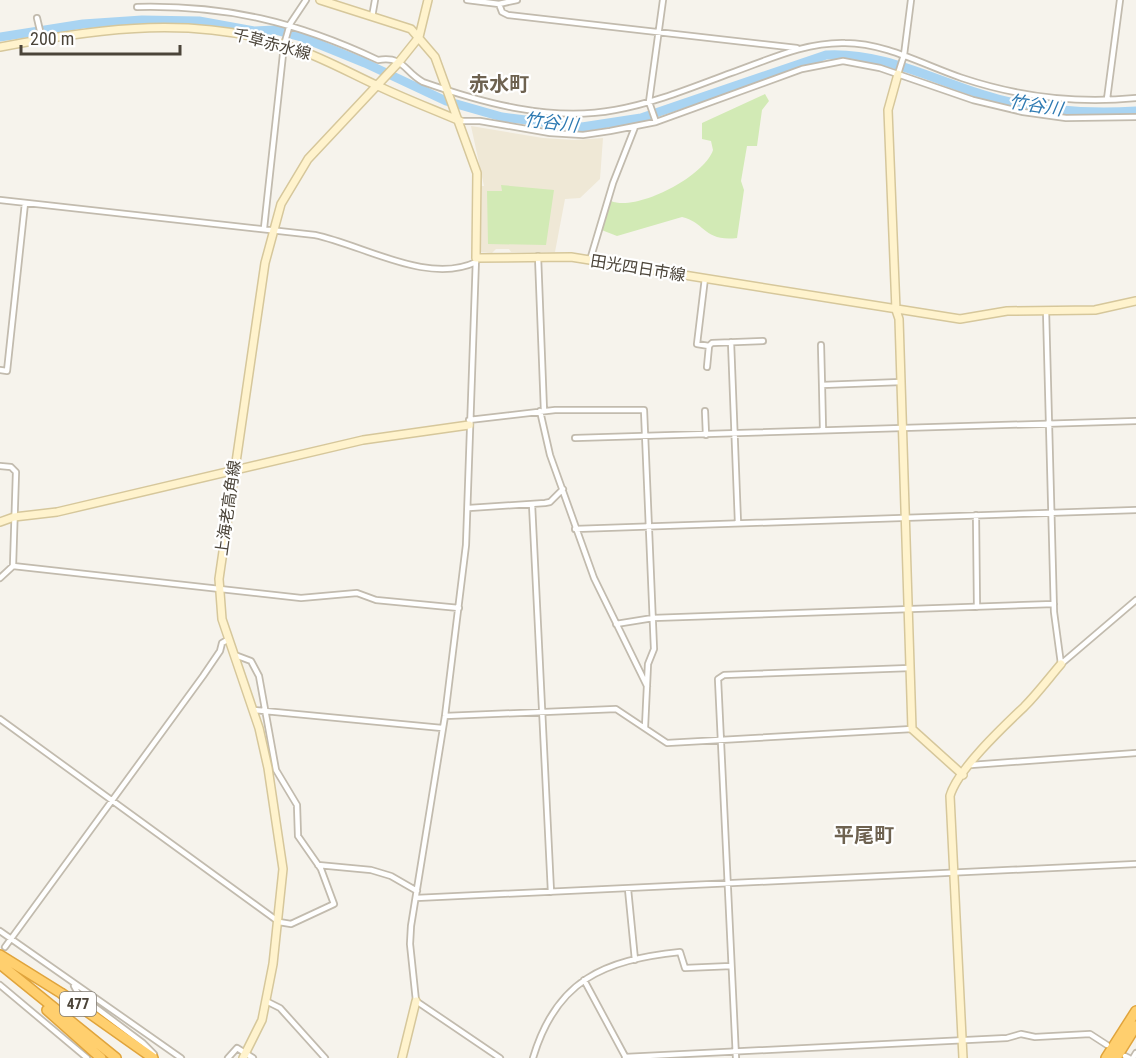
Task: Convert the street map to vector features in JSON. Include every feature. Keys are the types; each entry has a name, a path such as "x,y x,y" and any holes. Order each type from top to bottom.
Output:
{"highway":[{"name":"477","path":"2,951 155,1058"},
{"name":"477","path":"0,964 116,1058"},
{"name":"477","path":"0,969 101,1058"},
{"path":"1106,1058 1136,1011"},
{"path":"1126,1057 1136,1026"}],"main road":[{"path":"320,0 411,29 435,57 450,93 477,173 476,260"},
{"name":"上海老高角線","path":"245,1055 262,1020 266,1001 279,922 282,855 268,768 254,710 222,619 219,588 220,560 273,230 284,198 301,168 399,63 419,37 428,0"},
{"name":"千草赤水線","path":"0,48 92,30 164,25 235,33 285,43 459,119"},
{"path":"898,73 888,110 896,310 899,319 912,729 963,775"},
{"name":"田光四日市線","path":"476,260 538,256 590,260 960,319 1007,311 1095,310 1136,301"},
{"path":"0,522 14,517 57,512 363,440 469,423"},
{"path":"963,1058 950,796 991,739 1025,706 1061,664"},
{"path":"402,1058 405,1037 416,1001"}],"street":[{"path":"264,228 285,43 290,24 306,0"},
{"path":"372,17 375,0"},
{"path":"467,0 502,3 518,0"},
{"path":"655,121 649,102 663,0"},
{"path":"898,73 904,57 911,0"},
{"path":"1107,99 1120,0"},
{"path":"502,3 502,12 508,15 801,48"},
{"path":"137,7 210,9 290,24 378,60 392,58 407,67 412,76 450,93 525,109 565,113 615,110 649,102 801,48 846,42 904,57 962,78 1010,91 1076,101 1136,98"},
{"path":"37,18 42,39"},
{"path":"459,119 550,133 583,135 635,127 825,63 858,62 898,73 973,100 1023,112 1066,118 1136,117"},
{"path":"590,260 613,183 635,127"},
{"path":"0,200 264,228 345,242 410,266 449,269 476,260 468,508 459,608 410,944 416,1001 500,1058"},
{"path":"0,370 7,371 25,203"},
{"path":"538,256 542,411 550,455 575,529 616,624 647,686"},
{"path":"705,278 697,344 709,346 712,343 763,341"},
{"path":"1046,310 1054,604 1061,664"},
{"path":"731,342 738,523"},
{"path":"821,345 823,430"},
{"path":"707,367 709,346"},
{"path":"822,386 901,382"},
{"path":"469,423 542,411 598,408 644,410 654,649 648,664 645,727"},
{"path":"705,411 706,435"},
{"path":"575,438 1136,421"},
{"path":"0,466 11,467 16,472 12,566 0,578"},
{"path":"468,508 550,502 562,489"},
{"path":"532,504 551,892"},
{"path":"575,529 1136,510"},
{"path":"976,515 977,607"},
{"path":"12,566 301,598 357,593 376,600 459,608"},
{"path":"1061,664 1136,600"},
{"path":"616,624 653,618 1054,604"},
{"path":"2,951 203,676 220,651 222,643 229,639"},
{"path":"0,719 279,922 291,924 334,904 318,865 298,836 297,805 276,770 267,712 255,669 251,662 235,655"},
{"path":"736,1058 718,679 720,675 910,668"},
{"path":"445,716 616,709 667,743 912,729"},
{"path":"254,710 442,728"},
{"path":"971,765 1136,753"},
{"path":"416,898 1136,864"},
{"path":"318,865 371,870 391,876 417,891"},
{"path":"628,889 635,960"},
{"path":"0,931 181,1058"},
{"path":"533,1058 542,1028 574,985 584,980 635,960 680,952 685,968 731,966"},
{"path":"584,980 626,1057 1006,1038 1021,1034 1035,1037 1090,1034 1107,1045"},
{"path":"73,984 79,995 144,1043 155,1058"},
{"path":"0,985 87,1058"},
{"path":"266,1001 280,1008 324,1058"},
{"path":"228,1058 237,1048 253,1058"},
{"path":"1126,1057 1136,1053"}],"shaded area":[{"path":"471,126 543,138 574,140 603,138 600,179 580,198 565,199 555,252 511,252 509,249 496,249 492,253 481,252 480,186 484,186"}],"green space":[{"path":"765,94 769,101 762,110 757,146 747,146 741,181 744,190 737,238 718,237 682,217 617,236 599,229 611,201 623,203 653,197 684,180 707,160 713,150 711,141 702,139 702,123"},
{"path":"501,185 554,190 546,245 488,244 487,191 502,191"}],"waterway":[{"name":"竹谷川","path":"0,37 83,24 142,20 199,21 254,31 275,30 301,37 365,63 446,101 502,117 582,127 641,118 826,55 846,55 886,62 981,94 1019,104 1077,111 1136,111"}],"district":[{"name":"赤水町","path":"499,84"},
{"name":"平尾町","path":"864,835"}]}
